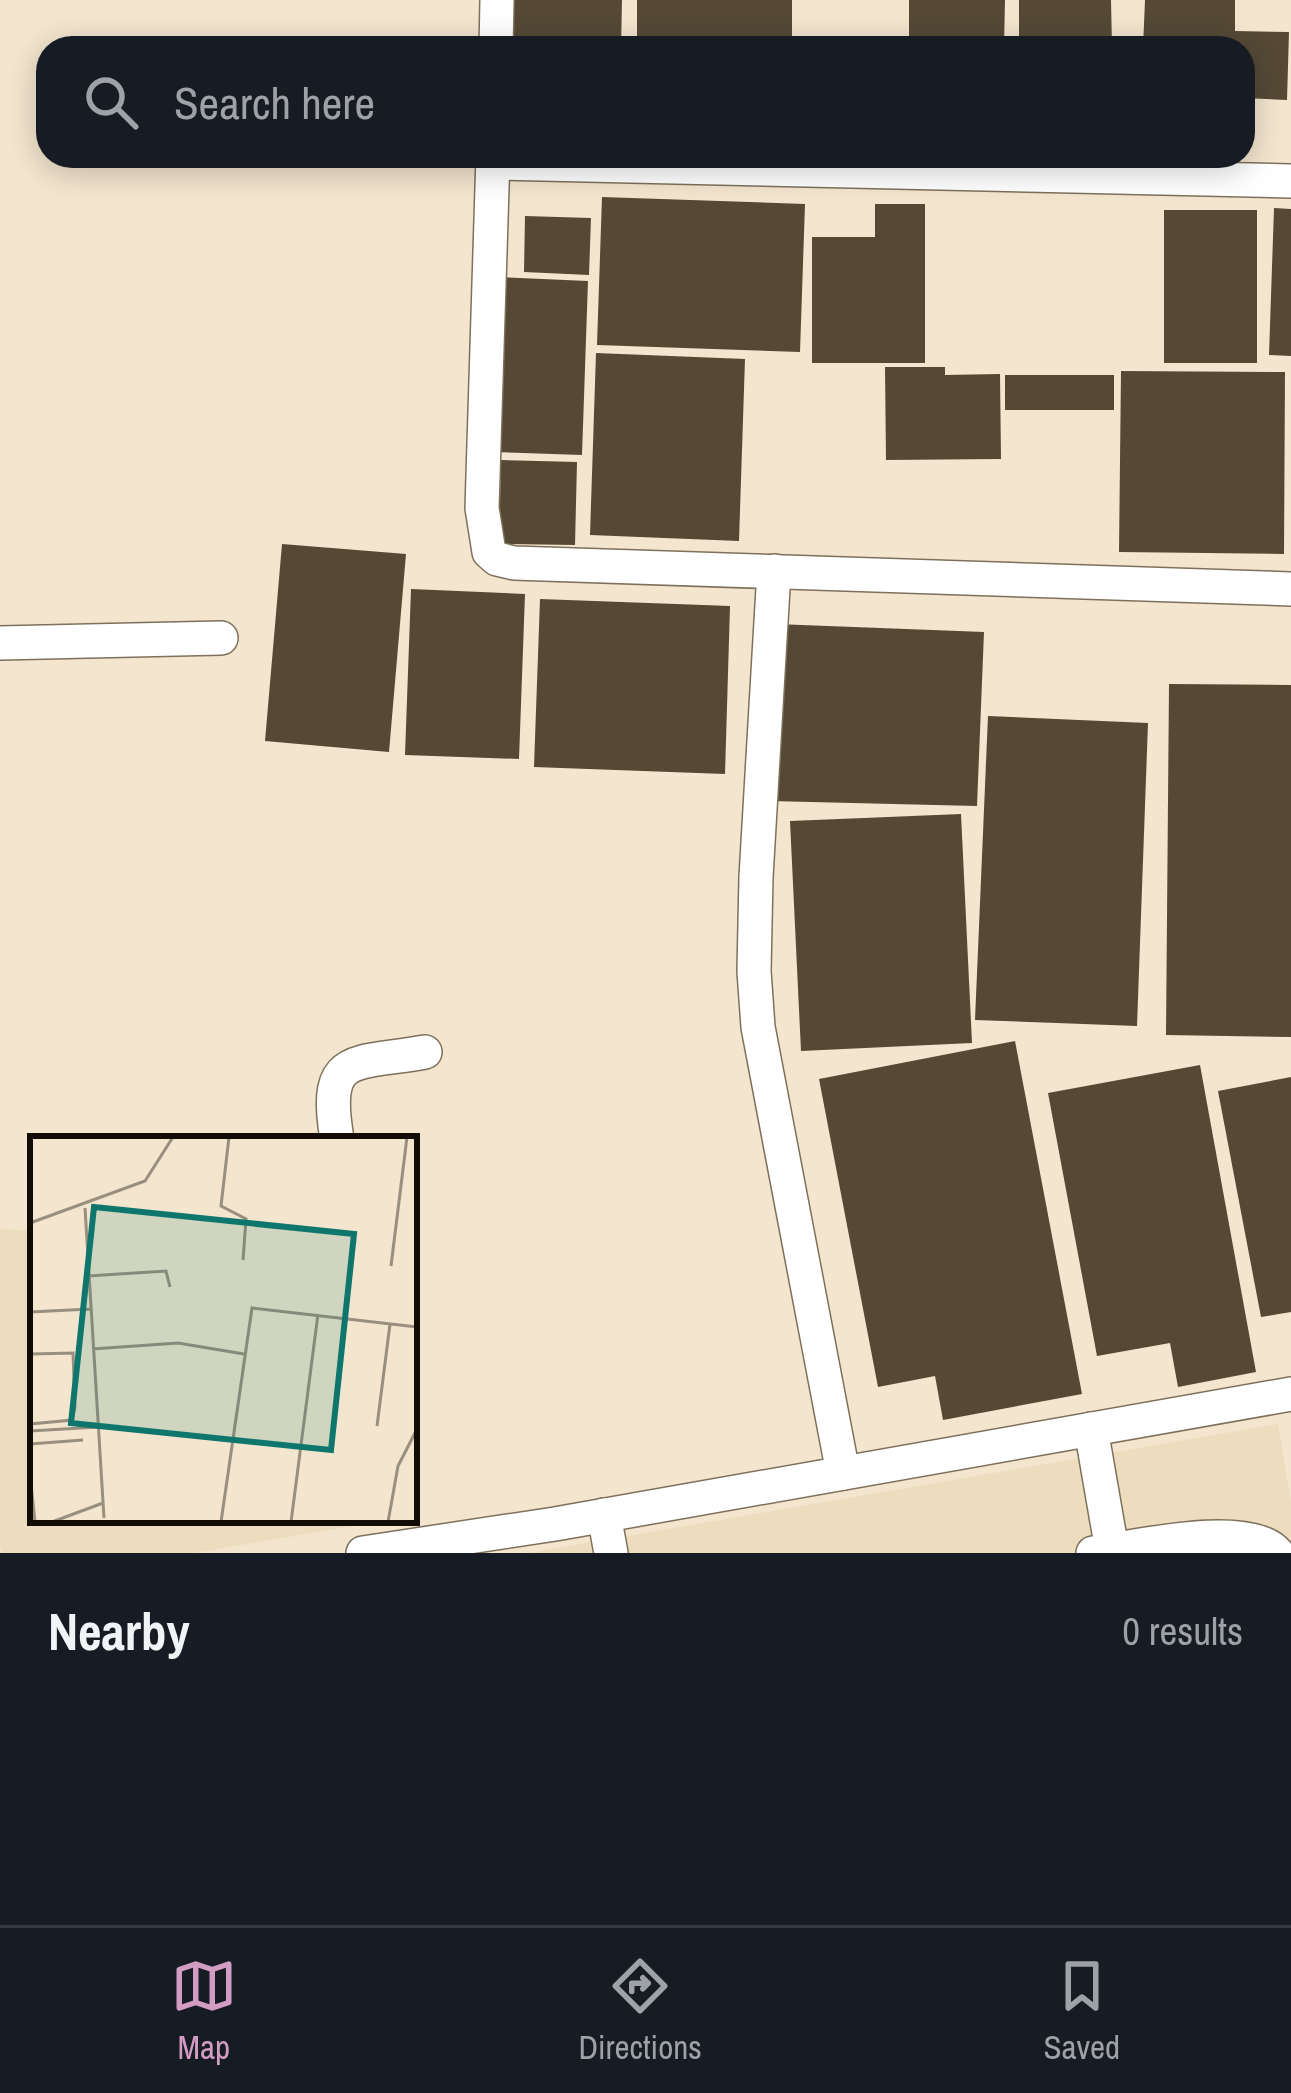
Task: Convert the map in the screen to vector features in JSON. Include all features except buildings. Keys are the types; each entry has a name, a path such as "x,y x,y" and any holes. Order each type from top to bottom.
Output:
{"lane":[{"path":"496,36 497,0"},
{"path":"493,168 482,508 489,552 497,559 1291,589"},
{"path":"797,168 1291,181"},
{"path":"774,571 756,877 758,1027 843,1473"},
{"path":"0,643 221,638"},
{"path":"337,1136 333,1089 337,1075 348,1066 425,1052"},
{"path":"362,1553 407,1533 604,1514 1291,1394"},
{"path":"1090,1429 1102,1552 1233,1537 1260,1540 1277,1553"},
{"path":"604,1514 610,1553"}],"shaded area":[{"path":"0,1229 30,1231 30,1523 371,1523 194,1553 2,1553"},
{"path":"1278,1424 1291,1502 1291,1553 528,1553"}]}
